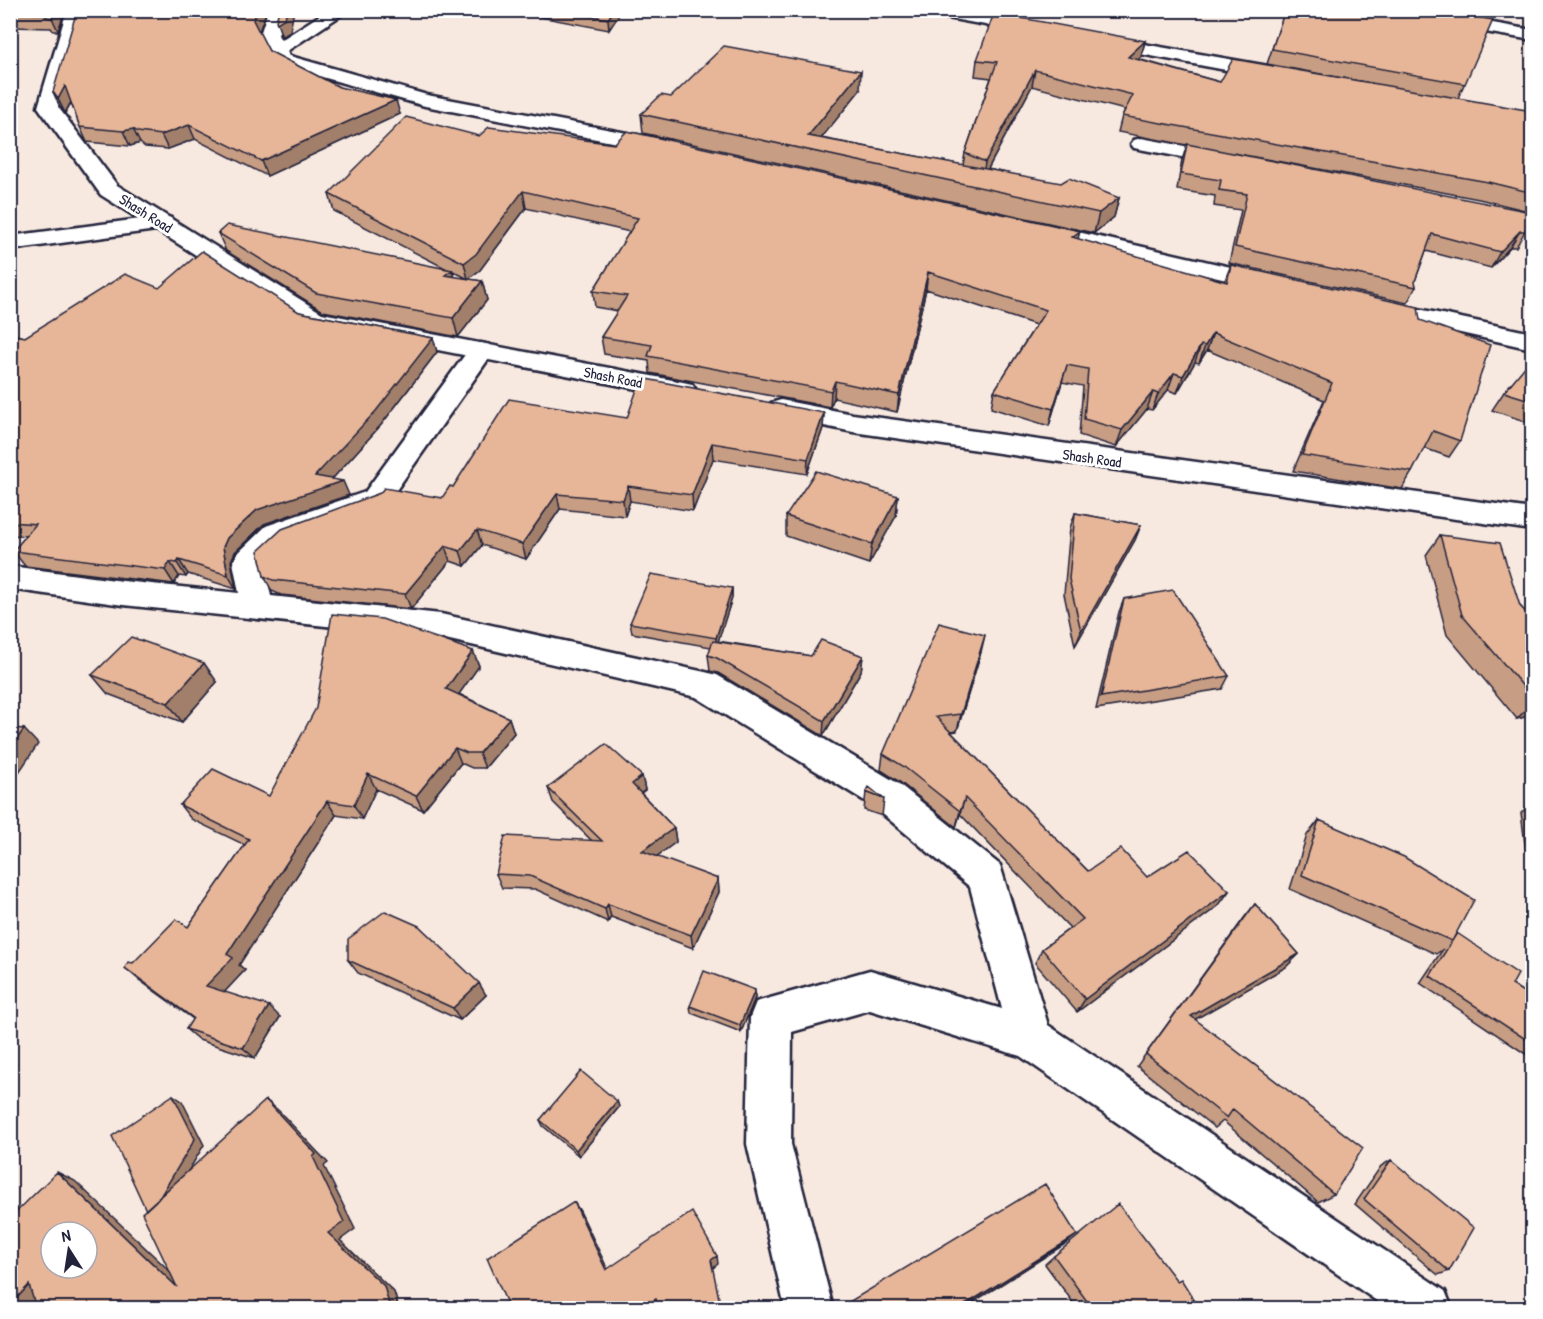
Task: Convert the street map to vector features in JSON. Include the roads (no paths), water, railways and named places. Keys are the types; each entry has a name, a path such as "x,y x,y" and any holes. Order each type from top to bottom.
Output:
{"street":[{"name":"Shash Road","path":"76,10 48,107 109,190 314,319 702,394"},
{"path":"277,10 269,35 282,60 425,100 684,150"},
{"path":"277,50 341,10"},
{"path":"932,10 1057,33"},
{"path":"1386,10 1533,35"},
{"path":"1080,38 1287,76"},
{"path":"1141,144 1245,164"},
{"path":"10,243 163,224"},
{"path":"1022,226 1290,287"},
{"path":"1360,303 1533,341"},
{"path":"258,607 248,562 277,534 375,500 481,351"},
{"name":"Shash Road","path":"760,405 854,423 1533,520"},
{"path":"10,577 123,594 441,626 705,685 886,795 987,877 1031,1038"},
{"path":"809,1308 769,1144 771,1017 870,990 1031,1038 1428,1308"}]}
